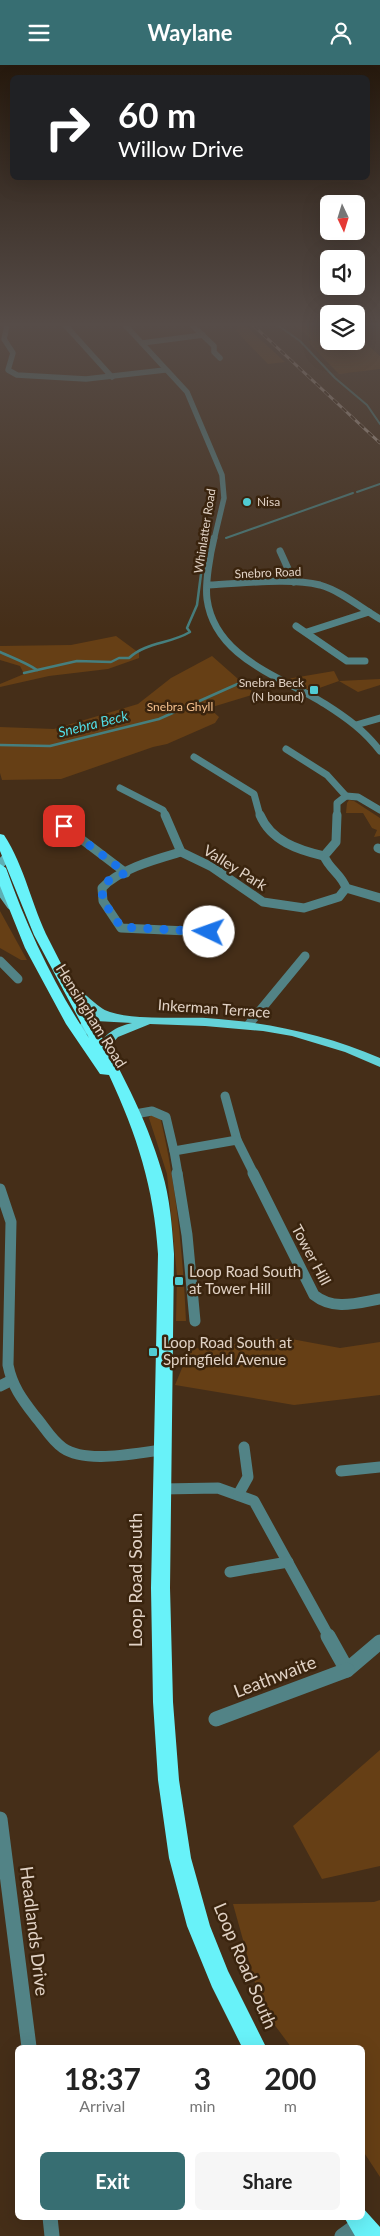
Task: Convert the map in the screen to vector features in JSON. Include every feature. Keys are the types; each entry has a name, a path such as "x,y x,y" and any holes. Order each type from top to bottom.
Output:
{"highway":[{"path":"0,839 3,859 132,1108"},
{"name":"Hensingham Road","path":"0,868 40,965 81,1036 132,1108"},
{"name":"Loop Road South","path":"132,1108 155,1171 165,1230 160,1636 165,1733 173,1813 193,1909 227,1992 253,2045"}],"main road":[{"path":"0,890 19,916"},
{"path":"69,989 81,995 107,1016"},
{"path":"68,1015 87,1020 135,1020"},
{"name":"Inkerman Terrace","path":"87,1020 94,1017 107,1016 135,1020 249,1024 311,1036 380,1063"},
{"path":"81,1036 87,1020"},
{"path":"103,1051 106,1042 116,1033 154,1020"}],"street":[{"name":"Whinlatter Road","path":"202,427 224,484 224,498 212,546 207,598 215,624 237,652 269,676 324,703 356,725 380,751"},
{"path":"280,551 294,582"},
{"name":"Snebro Road","path":"208,585 294,582 325,587 380,619"},
{"path":"307,632 368,612"},
{"path":"296,626 348,661 365,661"},
{"path":"356,725 380,718"},
{"path":"286,749 309,762 338,784 346,796"},
{"path":"194,757 199,764 254,794 261,819 281,841 301,851 324,856"},
{"path":"120,788 163,810 181,852"},
{"path":"324,856 336,842 337,803 339,798 346,796 363,799 380,810"},
{"path":"64,826 126,873"},
{"name":"Valley Park","path":"209,932 121,927 103,901 102,889 110,879 160,858 181,852 212,867 263,902 304,908 339,897 346,888"},
{"path":"324,856 327,863 343,879 346,888 380,898"},
{"path":"249,1024 306,956"},
{"path":"0,961 18,979"},
{"name":"Tower Hill","path":"225,1096 237,1140 314,1295 324,1303 337,1306 380,1299"},
{"path":"132,1108 152,1111 166,1117 174,1151 187,1235 195,1321"},
{"path":"174,1151 237,1140"},
{"path":"0,1189 11,1221 8,1365 5,1384 19,1397 58,1444 65,1449 89,1455 162,1450"},
{"path":"238,1495 248,1477 244,1447"},
{"path":"341,1471 380,1467"},
{"name":"Leathwaite","path":"162,1489 218,1488 254,1501 347,1670"},
{"path":"230,1573 288,1562"},
{"name":"Leathwaite","path":"216,1719 347,1670 380,1642"},
{"name":"Headlands Drive","path":"0,1819 29,2045"},
{"path":"50,2220 52,2236"}],"green space":[{"path":"116,636 139,653 139,658 108,669 49,676 0,687 0,684 24,674 20,666 0,660 0,646 71,645"},
{"name":"Snebra Ghyll","path":"212,656 255,694 209,708 219,717 215,723 167,744 153,747 61,779 2,780 0,773 0,727 54,729 138,704 171,678"},
{"path":"334,671 339,681 311,691 287,679"},
{"path":"380,679 380,685 358,692 339,681"},
{"path":"349,800 354,801 380,818 380,836 374,837 377,830 372,828 363,813 346,813"},
{"path":"0,911 27,960 21,960 0,948"},
{"path":"151,1115 160,1116 166,1141 181,1244 186,1321 176,1321 177,1276 167,1174 149,1118"},
{"path":"286,1338 340,1348 380,1342 380,1395 294,1405 175,1385 190,1349"},
{"path":"380,1750 380,1866 322,1879 293,1826"},
{"path":"380,1900 380,2177 365,2154 365,2045 290,2045 262,2008 233,1904 374,1902"}],"waterway":[{"path":"357,492 380,484"},
{"path":"226,538 353,493"},
{"path":"24,673 77,661 111,662 119,658 129,658 150,646 190,632 187,628 197,605 205,543"},
{"path":"0,652 37,670"},
{"name":"Snebra Beck","path":"0,745 50,746 159,719 242,682"}],"railway":[{"path":"363,427 380,443"}],"place":[{"name":"Nisa","path":"247,502"},
{"name":"Snebra Beck (N bound)","path":"314,690"},
{"name":"Loop Road South at Tower Hill","path":"179,1281"},
{"name":"Loop Road South at Springfield Avenue","path":"153,1352"}],"route":[{"path":"64,826 126,873 110,879 102,889 103,901 114,920 121,927 209,932"}]}
